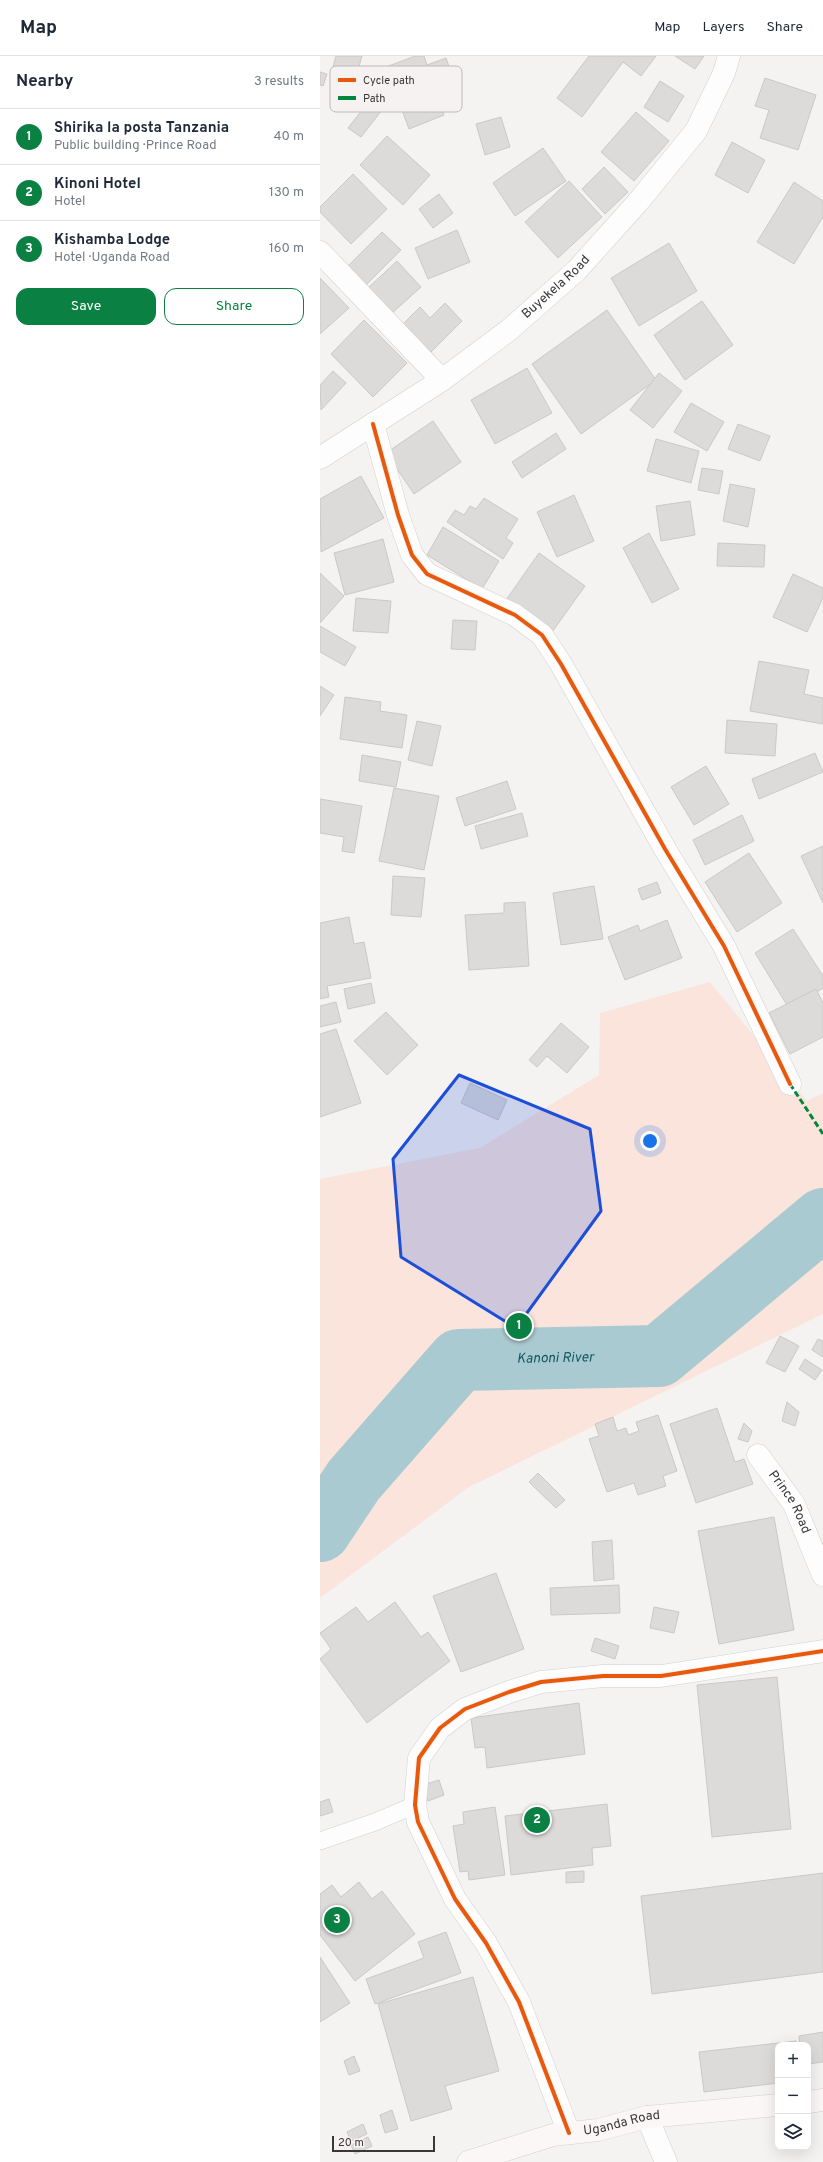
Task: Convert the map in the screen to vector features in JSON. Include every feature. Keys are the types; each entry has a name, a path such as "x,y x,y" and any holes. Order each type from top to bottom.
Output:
{"main road":[{"path":"811,2102 823,2100"},
{"name":"Uganda Road","path":"468,2162 553,2135 598,2130 647,2117 775,2104"}],"street":[{"name":"Buyekela Road","path":"320,458 442,380 508,330 578,270 638,202 696,131 724,73 729,56"},
{"path":"320,252 442,380"},
{"path":"373,424 398,515 412,556 427,574 515,615 542,635 561,664 666,849 724,946 790,1084"},
{"name":"Prince Road","path":"758,1455 794,1504 823,1574"},
{"path":"569,2134 519,2002 486,1943 455,1899 418,1822 415,1805 420,1758 440,1728 465,1709 508,1692 541,1682 603,1676 661,1676 823,1651"},
{"path":"647,2117 666,2162"}],"lane":[{"path":"320,1841 375,1822 415,1805"}],"highlighted area":[{"path":"459,1075 590,1129 601,1211 516,1328 401,1257 393,1159"}],"shaded area":[{"path":"710,982 807,1101 823,1093 823,1314 469,1487 320,1598 320,1179 480,1148 599,1075 600,1013"}],"building":[{"path":"336,56 362,56 359,66 333,66"},
{"path":"415,56 424,56 427,65 446,58 449,66 389,66"},
{"path":"589,56 656,56 641,76 623,62 582,117 557,98"},
{"path":"675,56 704,56 695,69"},
{"path":"320,72 327,74 323,86 320,85"},
{"path":"765,78 816,95 798,150 760,138 769,110 755,106"},
{"path":"660,81 684,96 668,122 644,107"},
{"path":"361,112 380,112 361,137 348,128"},
{"path":"403,112 443,112 444,115 409,129"},
{"path":"636,112 669,141 634,181 601,152"},
{"path":"501,117 510,147 485,155 476,124"},
{"path":"387,136 430,175 403,205 360,165"},
{"path":"732,142 765,160 748,193 715,175"},
{"path":"543,148 566,181 515,216 493,183"},
{"path":"604,167 628,192 605,214 582,189"},
{"path":"353,174 387,209 351,244 320,212 320,207"},
{"path":"569,181 602,217 558,258 525,222"},
{"path":"794,182 823,201 823,217 794,264 757,242"},
{"path":"439,194 453,213 433,228 419,209"},
{"path":"457,230 470,262 428,279 415,248"},
{"path":"382,232 401,250 362,289 344,270"},
{"path":"669,243 697,291 639,326 611,278"},
{"path":"397,261 421,287 391,314 368,288"},
{"path":"320,278 349,308 320,334"},
{"path":"702,301 733,345 685,380 654,335"},
{"path":"445,303 462,321 431,352 402,325 420,307 430,318"},
{"path":"607,310 656,380 581,434 532,364"},
{"path":"364,320 407,363 373,397 331,354"},
{"path":"527,368 552,413 495,444 471,400"},
{"path":"333,371 346,383 321,410 320,385"},
{"path":"659,373 682,391 653,428 630,410"},
{"path":"691,403 724,422 707,451 674,432"},
{"path":"433,421 461,462 414,494 386,453"},
{"path":"738,424 770,436 760,461 728,449"},
{"path":"556,433 566,449 522,478 512,462"},
{"path":"656,439 699,451 691,483 647,471"},
{"path":"702,468 723,471 719,494 698,490"},
{"path":"361,476 384,518 321,552 320,499"},
{"path":"730,484 755,489 748,527 723,521"},
{"path":"574,495 594,541 557,557 537,512"},
{"path":"484,498 518,519 506,538 513,543 503,559 447,522 455,510 464,515 470,506 476,509"},
{"path":"690,501 695,535 661,541 656,506"},
{"path":"443,527 499,561 482,589 427,555"},
{"path":"649,533 679,589 652,603 623,548"},
{"path":"383,539 394,582 345,595 334,553"},
{"path":"718,543 765,545 764,567 717,566"},
{"path":"539,553 585,586 552,632 506,600"},
{"path":"320,573 344,596 320,623"},
{"path":"793,574 823,588 823,598 807,632 773,617"},
{"path":"356,598 391,601 388,633 353,631"},
{"path":"453,620 477,621 475,650 451,649"},
{"path":"320,626 356,647 345,666 320,652"},
{"path":"759,661 809,670 804,694 823,698 823,724 750,711"},
{"path":"320,686 334,695 320,716"},
{"path":"345,697 381,702 380,711 407,715 402,748 340,739"},
{"path":"727,720 777,724 775,756 725,753"},
{"path":"417,721 441,726 432,766 408,760"},
{"path":"815,753 823,772 759,799 752,779"},
{"path":"362,755 401,762 396,787 359,781"},
{"path":"706,766 729,804 694,825 671,787"},
{"path":"507,781 516,809 465,826 456,798"},
{"path":"394,788 439,796 424,870 379,861"},
{"path":"320,799 362,806 354,853 342,851 344,837 320,833"},
{"path":"522,813 528,836 481,849 475,826"},
{"path":"742,815 754,841 705,865 693,840"},
{"path":"823,846 823,903 801,856"},
{"path":"749,853 782,903 737,932 705,882"},
{"path":"393,876 425,878 421,917 391,915"},
{"path":"657,882 661,893 642,900 638,889"},
{"path":"594,886 603,939 561,945 553,893"},
{"path":"525,902 529,966 469,970 465,915 504,913 504,903"},
{"path":"349,917 354,944 364,942 371,978 327,986 329,997 320,999 320,923"},
{"path":"667,920 682,958 625,980 608,937 638,925 640,931"},
{"path":"793,929 823,976 823,988 790,1010 755,953"},
{"path":"371,983 375,1003 348,1009 344,989"},
{"path":"816,989 823,1003 823,1037 790,1054 769,1013"},
{"path":"336,1002 341,1022 320,1027 320,1006"},
{"path":"386,1012 418,1045 387,1075 354,1041"},
{"path":"561,1023 589,1047 567,1073 547,1056 537,1067 529,1060"},
{"path":"336,1029 361,1103 320,1117 320,1034"},
{"path":"470,1083 507,1100 498,1120 461,1103"},
{"path":"780,1336 799,1346 785,1372 766,1363"},
{"path":"818,1339 823,1341 823,1357 812,1350"},
{"path":"805,1359 822,1370 815,1380 799,1369"},
{"path":"787,1402 799,1412 795,1426 782,1421"},
{"path":"717,1408 735,1462 744,1459 753,1484 696,1503 670,1424"},
{"path":"658,1415 677,1471 663,1476 666,1486 638,1495 634,1483 607,1492 589,1439 599,1436 595,1424 613,1417 617,1431 626,1428 628,1435 639,1431 636,1422"},
{"path":"744,1423 752,1431 748,1442 738,1439"},
{"path":"538,1473 565,1500 556,1508 529,1482"},
{"path":"774,1517 794,1630 719,1644 698,1531"},
{"path":"612,1540 614,1579 594,1581 592,1542"},
{"path":"496,1573 524,1649 461,1672 433,1596"},
{"path":"619,1585 620,1613 551,1615 550,1588"},
{"path":"395,1602 421,1637 428,1632 450,1661 367,1723 320,1659 331,1649 320,1633 356,1607 368,1622"},
{"path":"654,1607 679,1612 674,1633 650,1628"},
{"path":"595,1638 619,1646 615,1659 591,1651"},
{"path":"777,1677 791,1829 712,1837 697,1685"},
{"path":"579,1703 585,1754 487,1768 485,1747 475,1748 471,1718"},
{"path":"439,1780 444,1795 428,1801 423,1785"},
{"path":"329,1799 333,1812 320,1816 320,1802"},
{"path":"607,1804 611,1846 592,1848 593,1865 511,1875 505,1816"},
{"path":"495,1807 505,1875 469,1880 468,1871 460,1872 453,1826 464,1824 463,1812"},
{"path":"584,1871 584,1882 566,1883 566,1872"},
{"path":"823,1873 823,1972 652,1994 641,1896"},
{"path":"359,1882 372,1899 382,1891 415,1934 355,1981 320,1935 320,1894 332,1885 341,1897"},
{"path":"446,1932 461,1973 375,2004 366,1979 424,1958 418,1942"},
{"path":"320,1957 350,2003 320,2022"},
{"path":"473,1977 499,2071 445,2086 452,2109 411,2121 378,2004"},
{"path":"823,2032 823,2062 811,2064 811,2042 800,2042 799,2036"},
{"path":"775,2043 775,2083 704,2092 699,2052"},
{"path":"354,2056 360,2071 349,2075 344,2061"},
{"path":"392,2110 398,2129 385,2133 380,2115"},
{"path":"363,2124 367,2134 351,2141 347,2132"},
{"path":"368,2137 372,2146 355,2154 351,2145"}],"waterway":[{"name":"Kanoni River","path":"320,1531 354,1480 459,1360 659,1356 823,1219"}],"marked path":[{"path":"790,1084 823,1134"}],"cycle path":[{"path":"373,424 398,515 412,555 427,574 515,615 542,635 561,664 665,849 724,946 790,1084"},
{"path":"569,2133 519,2002 486,1943 455,1899 418,1822 415,1805 419,1758 440,1728 465,1709 509,1692 541,1682 603,1676 661,1676 823,1651"}],"place":[{"name":"Shirika la posta Tanzania","path":"519,1326"},
{"name":"Kinoni Hotel","path":"537,1820"},
{"name":"Kishamba Lodge","path":"337,1920"}]}
